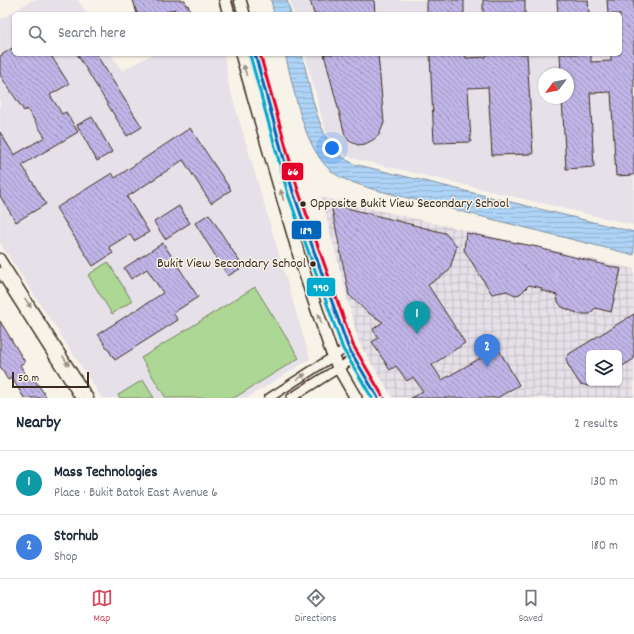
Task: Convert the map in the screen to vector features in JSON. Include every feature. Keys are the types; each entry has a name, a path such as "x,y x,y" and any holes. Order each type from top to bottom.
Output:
{"main road":[{"path":"225,0 228,12"},
{"path":"240,0 243,12"},
{"path":"242,56 302,266 332,356 356,398"},
{"path":"256,56 293,192 348,347 353,359 378,398"}],"street":[{"path":"0,258 89,398"},
{"path":"0,272 80,398"},
{"path":"269,398 348,347"},
{"path":"291,398 338,367 353,359"}],"shaded area":[{"name":"Bukit View Secondary School","path":"32,0 78,0 86,12 13,12"},
{"path":"290,0 634,0 634,225 351,158 337,148 326,132 306,56 622,56 622,12 293,12"},
{"name":"Bukit View Secondary School","path":"12,12 12,56 112,56 122,71 149,56 224,56 229,86 310,359 247,398 102,398 0,243 0,20"},
{"path":"321,197 634,269 634,398 393,398 359,343"}],"green space":[{"path":"108,262 132,301 112,314 88,275"},
{"path":"255,287 299,358 234,398 166,398 141,358"},
{"path":"143,380 154,398 120,398 118,395"}],"water":[{"path":"271,0 287,0 290,12 274,12"},
{"path":"285,56 302,56 319,121 324,134 341,157 354,164 634,232 634,255 372,189 339,176 330,170 321,160 313,147 306,132"}],"building":[{"path":"133,0 185,0 186,6 188,5 190,12 169,12 175,9 166,12 136,12"},
{"path":"310,0 374,0 375,12 313,12"},
{"path":"427,0 464,0 464,12 427,12"},
{"path":"483,0 525,0 525,12 483,12"},
{"path":"557,0 588,0 589,12 558,12"},
{"path":"607,0 634,0 634,175 616,176 611,92 590,93 594,167 566,169 562,104 574,104 574,68 561,68 560,56 591,56 591,62 611,61 611,56 622,56 622,12 608,12"},
{"path":"12,48 12,56 51,56 69,84 50,95 62,114 66,112 78,132 22,165 46,204 16,222 0,196 0,132 14,155 45,137 27,109 24,111 0,75 0,56"},
{"path":"78,56 97,56 142,127 127,136"},
{"path":"325,56 378,56 384,123 379,135 365,144 358,145 349,141 345,135"},
{"path":"430,56 466,56 466,58 486,56 527,56 533,154 492,155 488,87 468,88 471,142 434,143"},
{"path":"92,117 112,152 97,161 77,125"},
{"path":"190,128 231,190 211,203 183,160 127,197 149,232 134,241 130,234 109,247 113,253 93,266 56,208 112,173 115,178"},
{"path":"331,204 445,233 457,246 449,271 428,285 465,343 432,365 442,380 498,348 519,385 497,398 411,398 423,391 413,377 407,381 396,366 390,370 372,342 378,338 373,329 383,322 367,312 349,295"},
{"path":"179,206 190,223 165,239 154,222"},
{"path":"209,214 243,267 228,276 195,223"},
{"path":"466,233 543,248 542,249 621,269 611,312 595,308 590,314 579,314 562,307 558,302 557,295 541,290 542,288 529,285 520,294 515,295 507,291 492,294 464,250"},
{"path":"163,243 198,297 173,313 178,320 115,360 98,334 163,293 147,269 131,279 124,268"},
{"path":"634,314 634,359 622,366 622,350 586,350 586,385 580,384 568,365 566,359 569,354"},
{"path":"0,321 25,362 20,365 31,382 35,380 47,398 24,398 12,378 8,380 0,367"}],"transit line":[{"name":"990","path":"250,56 288,194 343,349 372,398"},
{"name":"189","path":"256,56 293,192 348,347 378,398"},
{"name":"66","path":"261,56 298,190 353,345 382,395"}],"place":[{"name":"Opposite Bukit View Secondary School","path":"303,204"},
{"name":"Bukit View Secondary School","path":"313,264"},
{"name":"Mass Technologies","path":"417,334"},
{"name":"Storhub","path":"487,367"}]}
